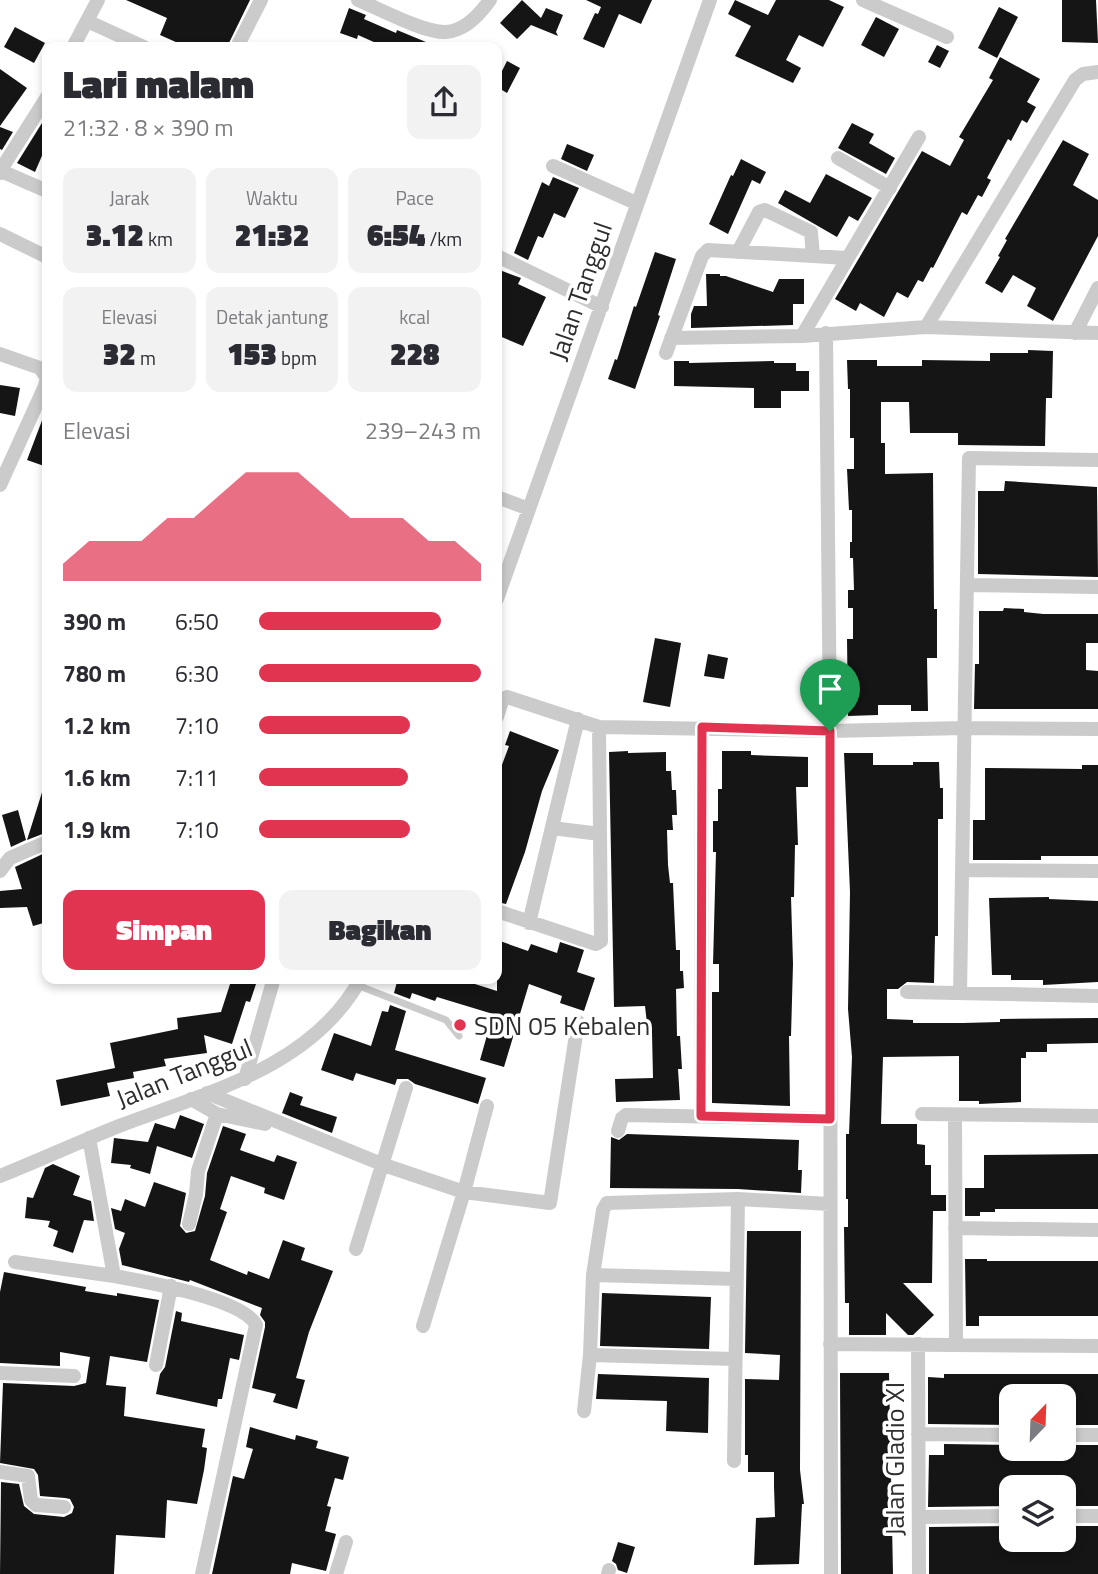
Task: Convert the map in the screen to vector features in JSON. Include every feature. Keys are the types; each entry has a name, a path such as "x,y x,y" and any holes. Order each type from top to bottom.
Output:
{"street":[{"path":"76,42 98,0"},
{"path":"240,42 261,0"},
{"path":"358,0 401,19 446,32 464,26 481,12 489,0"},
{"name":"Jalan Tanggul","path":"502,585 710,0"},
{"path":"865,0 947,37"},
{"path":"87,20 133,42"},
{"path":"926,327 1075,80 1083,74 1098,72"},
{"path":"42,105 0,172 42,189"},
{"path":"802,336 919,137"},
{"path":"838,158 890,188"},
{"path":"552,166 636,204"},
{"path":"738,251 759,212 765,210 811,232 813,256"},
{"path":"0,234 42,255"},
{"path":"666,354 702,256 708,250 848,258"},
{"path":"502,258 602,307"},
{"path":"1075,333 1098,288"},
{"path":"671,338 802,336 926,327 1098,333"},
{"path":"826,333 830,731 831,1574"},
{"path":"0,354 42,371"},
{"path":"0,485 5,460 42,393"},
{"path":"960,993 969,458 1098,460"},
{"path":"502,499 529,509"},
{"path":"967,585 1098,587"},
{"path":"502,701 507,697 598,727 830,731 1098,729"},
{"path":"529,923 578,719"},
{"path":"502,913 596,944 600,942 598,727"},
{"path":"701,1116 702,727"},
{"path":"552,828 600,834"},
{"path":"0,870 10,858 42,844"},
{"path":"962,870 1098,871"},
{"path":"245,1079 272,984"},
{"name":"Jalan Tanggul","path":"0,1176 89,1138 245,1079 300,1048 327,1024 357,984"},
{"path":"907,992 1098,996"},
{"path":"207,1093 384,1165 464,1192 550,1203 578,1022"},
{"path":"356,1249 406,1087"},
{"path":"191,1099 217,1114 261,1124 276,1123"},
{"path":"423,1326 464,1192 486,1106"},
{"path":"189,1224 198,1171 217,1114"},
{"path":"922,1114 1098,1116"},
{"path":"618,1131 622,1118 626,1115 830,1119"},
{"path":"955,1115 956,1344"},
{"path":"89,1138 114,1276"},
{"path":"583,1411 590,1355 593,1275 603,1210 607,1203 738,1199 830,1205"},
{"path":"733,1461 738,1199"},
{"path":"955,1228 1098,1230"},
{"path":"15,1262 171,1286 244,1313 251,1317 256,1325 202,1574"},
{"path":"593,1275 737,1279"},
{"path":"156,1365 171,1286"},
{"path":"831,1343 1098,1346"},
{"name":"Jalan Gladio XI","path":"918,1344 919,1574"},
{"path":"590,1355 735,1359"},
{"path":"0,1373 74,1376"},
{"path":"918,1434 999,1435"},
{"path":"1076,1435 1098,1435"},
{"path":"0,1472 28,1476 31,1500 36,1505 64,1507"},
{"path":"919,1517 999,1516"},
{"path":"1076,1516 1098,1516"},
{"path":"336,1574 346,1542"}],"lane":[{"path":"366,984 446,1020 459,1037"}],"building":[{"path":"126,0 250,0 229,42 176,42 160,35 167,18"},
{"path":"522,0 541,18 546,8 563,15 556,32 558,36 531,25 517,39 500,23"},
{"path":"586,0 652,0 641,24 619,14 604,48 583,39 595,13 598,14 601,7"},
{"path":"735,0 768,15 776,0 829,0 844,7 823,47 799,35 786,60 801,68 793,83 735,56 751,26 728,14"},
{"path":"1062,0 1096,0 1098,43 1062,42"},
{"path":"999,7 1018,17 997,58 978,48"},
{"path":"349,8 366,15 364,19 426,42 374,42 358,35 357,39 340,33"},
{"path":"876,17 899,29 884,57 861,45"},
{"path":"15,27 43,42 34,63 4,47"},
{"path":"937,45 949,51 940,68 928,62"},
{"path":"1000,57 1040,79 1027,102 1036,107 1027,123 1022,120 1011,141 1008,139 987,178 991,180 982,197 978,195 967,215 962,212 923,282 918,280 908,298 897,292 884,317 860,303 856,311 835,299 922,151 950,166 964,140 959,137 993,80 989,78"},
{"path":"507,61 520,68 507,93 502,90 502,71"},
{"path":"0,69 27,88 0,126"},
{"path":"42,123 42,156 35,172 17,163"},
{"path":"852,123 874,134 869,143 895,158 886,174 838,148"},
{"path":"0,127 13,132 2,150 0,149"},
{"path":"1063,140 1089,154 1073,185 1098,200 1098,236 1053,321 1027,306 1036,288 1013,275 1002,293 985,283 1000,257 998,256 1007,240 1005,239"},
{"path":"567,144 594,155 587,171 561,159"},
{"path":"741,159 766,172 760,184 752,180 728,234 709,224"},
{"path":"826,174 872,198 858,221 849,216 837,237 778,203 785,190 810,203"},
{"path":"553,177 579,188 565,218 554,213 543,238 538,236 528,260 514,253 542,182 549,186"},
{"path":"655,252 676,259 635,389 608,379"},
{"path":"502,271 521,278 518,284 546,297 523,346 502,337"},
{"path":"706,274 720,274 773,292 779,279 804,279 804,304 793,304 793,325 691,328 694,306 707,306"},
{"path":"1028,350 1053,351 1052,398 1046,398 1045,446 958,445 958,433 910,433 909,402 881,402 881,443 885,443 885,474 933,473 937,658 927,658 928,711 911,711 911,705 878,705 878,715 848,716 847,639 853,639 853,608 848,608 848,590 854,590 853,558 850,558 852,510 849,510 847,469 854,469 854,438 850,438 847,360 877,360 877,366 922,366 922,360 990,361 990,353 1028,353"},
{"path":"674,361 796,363 796,371 809,371 809,391 781,391 781,408 754,408 754,388 674,386"},
{"path":"0,385 20,388 15,416 0,413"},
{"path":"42,421 42,465 27,460"},
{"path":"1005,481 1097,487 1098,577 978,574 978,491 1004,491"},
{"path":"1004,608 1043,614 1098,614 1098,643 1086,643 1086,670 1098,671 1098,709 974,709 975,664 979,664 979,611 1003,611"},
{"path":"655,638 681,643 670,707 643,702"},
{"path":"708,654 728,658 724,679 704,676"},
{"path":"510,731 559,750 542,791 525,852 506,904 502,903 502,765 509,746 505,745"},
{"path":"722,751 808,757 808,787 796,787 798,845 795,845 794,897 791,897 793,964 789,1036 790,1106 712,1103 712,992 719,992 719,964 713,964 716,852 713,852 713,821 718,821 718,789 722,789"},
{"path":"609,752 666,752 666,771 671,771 672,790 676,790 677,815 672,815 673,830 667,830 676,950 680,950 680,971 683,971 684,988 676,989 677,1036 680,1036 682,1069 678,1069 680,1100 616,1102 615,1079 653,1078 652,1033 648,1033 645,1006 614,1007"},
{"path":"844,753 873,753 873,765 939,762 940,788 943,788 943,819 938,819 938,936 935,936 934,983 907,982 898,989 887,989 887,1019 913,1020 913,1023 963,1023 1000,1022 1000,1019 1098,1018 1098,1043 1047,1044 1047,1052 1026,1052 1026,1058 1021,1058 1021,1102 979,1104 979,1101 959,1101 959,1056 883,1057 881,1124 917,1124 917,1144 925,1145 925,1165 931,1165 931,1195 946,1195 946,1211 933,1211 932,1283 903,1283 934,1315 913,1335 908,1335 886,1313 886,1335 849,1335 849,1303 845,1303 844,1227 848,1227 846,1134 849,1134 852,1057 848,1009 850,892"},
{"path":"1082,765 1098,765 1098,856 1041,856 1041,860 973,860 973,820 985,820 985,768 1082,769"},
{"path":"42,792 42,834 27,840"},
{"path":"18,810 26,840 11,847 2,815"},
{"path":"42,854 42,923 33,926 27,907 0,908 0,891 22,889 15,867"},
{"path":"1049,897 1098,901 1098,982 1043,985 1043,980 1011,980 1011,975 992,975 989,898"},
{"path":"502,942 528,951 531,944 557,953 560,942 584,950 577,972 595,978 584,1011 560,1003 562,996 529,984 504,1067 480,1060 493,1014 437,997 435,1001 412,993 410,999 394,993 396,984 475,984 497,991 497,984 502,984"},
{"path":"230,984 256,984 250,1002 246,1001 232,1044 204,1035 207,1053 164,1059 166,1066 133,1072 134,1078 107,1083 110,1096 61,1106 56,1080 115,1068 110,1043 178,1029 177,1018 221,1012"},
{"path":"390,1005 406,1011 395,1050 486,1078 478,1104 415,1084 408,1079 397,1079 395,1085 356,1073 353,1081 321,1070 334,1033 371,1046 382,1011 388,1012"},
{"path":"290,1092 303,1097 300,1105 337,1117 332,1133 282,1113"},
{"path":"180,1115 204,1124 192,1158 157,1146 150,1174 130,1168 131,1165 111,1163 114,1138 148,1142 155,1123 175,1129"},
{"path":"223,1126 246,1134 240,1150 274,1162 277,1155 297,1162 284,1200 264,1193 265,1188 231,1176 220,1209 227,1212 210,1260 247,1275 248,1271 269,1279 283,1240 305,1248 301,1260 333,1271 309,1332 296,1378 305,1380 297,1409 273,1402 276,1394 252,1388 265,1327 260,1315 262,1308 190,1280 189,1282 122,1265 119,1249 125,1233 115,1229 111,1208 121,1211 125,1199 145,1207 154,1182 186,1193 180,1226 186,1233 195,1231 205,1196 207,1173"},
{"path":"627,1134 799,1140 798,1170 802,1170 801,1193 738,1189 610,1188 611,1137 619,1140"},
{"path":"1098,1154 1098,1209 995,1209 995,1212 980,1212 980,1216 965,1216 965,1188 984,1188 984,1155"},
{"path":"53,1164 80,1176 73,1195 91,1201 94,1221 84,1220 73,1253 53,1246 58,1231 48,1227 50,1221 25,1218 27,1197 33,1198 45,1168"},
{"path":"747,1231 801,1231 800,1470 804,1504 799,1564 754,1565 756,1518 775,1517 774,1472 748,1472 748,1455 745,1455 745,1379 779,1380 780,1355 745,1353"},
{"path":"965,1259 1098,1261 1098,1316 979,1316 979,1326 966,1326"},
{"path":"4,1272 86,1287 85,1291 159,1300 147,1362 110,1356 106,1385 126,1387 124,1416 205,1429 202,1447 207,1448 204,1470 197,1504 167,1500 165,1538 116,1535 114,1574 0,1574 1,1482 19,1484 24,1506 34,1514 64,1517 72,1513 74,1507 70,1499 40,1496 38,1475 34,1469 0,1463 3,1383 74,1386 86,1383 90,1357 60,1352 60,1366 0,1363 0,1292"},
{"path":"602,1293 711,1297 709,1349 600,1346"},
{"path":"176,1311 182,1313 181,1321 244,1335 239,1360 230,1358 222,1399 218,1399 217,1407 156,1394 160,1374 165,1367"},
{"path":"840,1373 889,1373 893,1574 841,1574"},
{"path":"598,1374 709,1378 708,1433 666,1431 667,1401 596,1399"},
{"path":"944,1374 1098,1374 1098,1425 1076,1425 1076,1384 999,1384 999,1425 928,1424 928,1377 944,1378"},
{"path":"250,1427 295,1440 296,1435 318,1441 316,1448 349,1457 343,1480 335,1478 327,1506 331,1507 325,1531 336,1534 326,1571 292,1563 290,1574 212,1574 233,1476 244,1479 253,1449 246,1447"},
{"path":"944,1444 999,1445 999,1461 1076,1461 1076,1445 1098,1445 1098,1506 1076,1506 1076,1475 999,1475 999,1506 928,1507 929,1455 944,1455"},
{"path":"999,1526 999,1552 1076,1552 1076,1526 1098,1526 1098,1574 929,1574 929,1527"},
{"path":"618,1542 635,1547 627,1573 618,1570 612,1561"}],"place":[{"name":"SDN 05 Kebalen","path":"460,1025"}],"route":[{"path":"702,727 830,731 830,1119 701,1116 702,727"}]}
